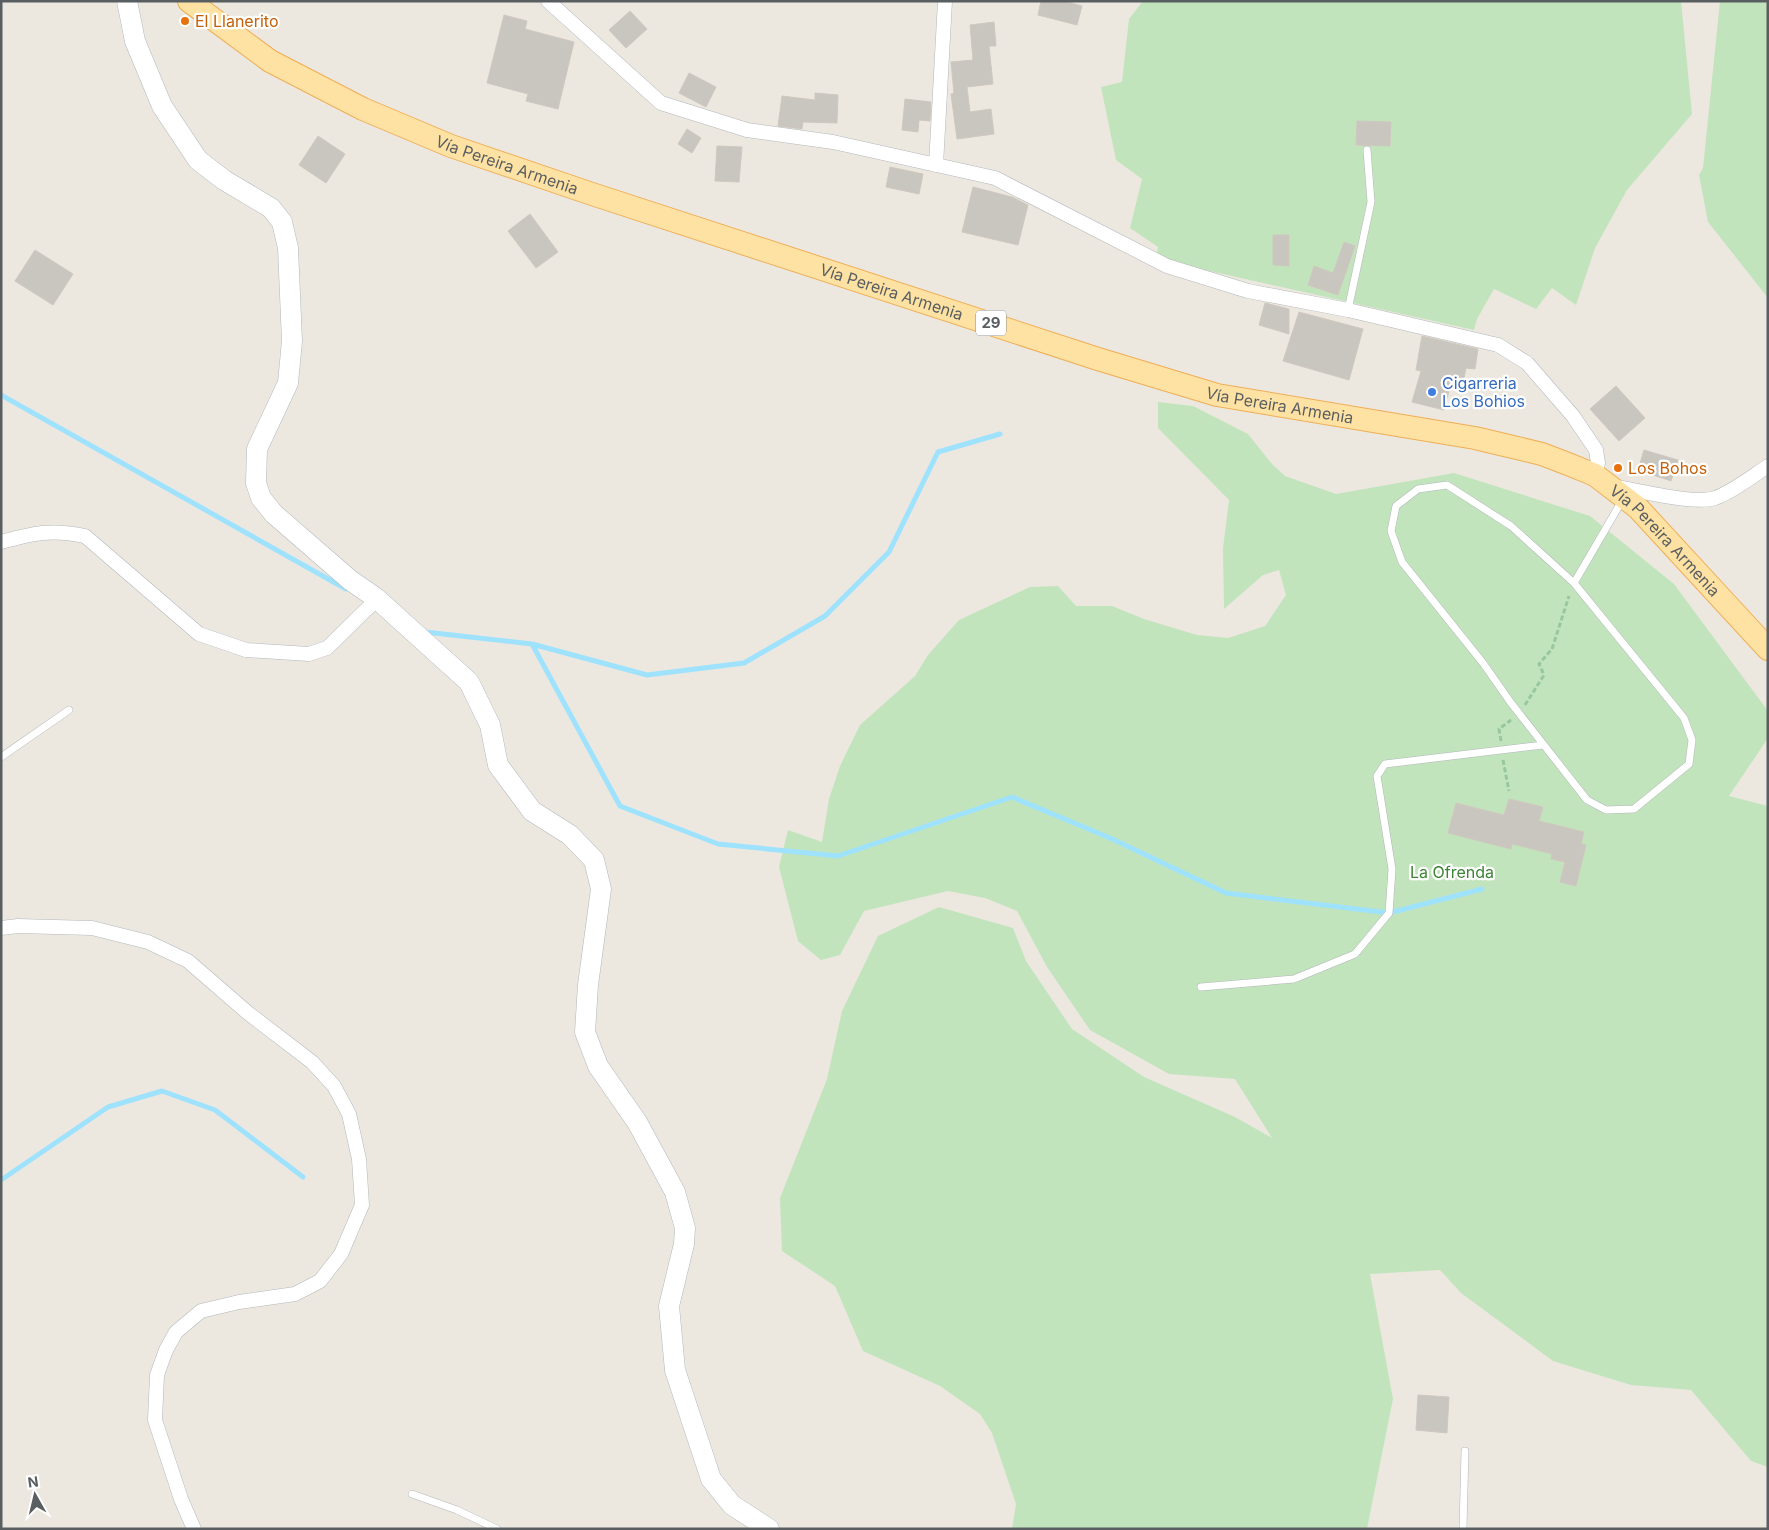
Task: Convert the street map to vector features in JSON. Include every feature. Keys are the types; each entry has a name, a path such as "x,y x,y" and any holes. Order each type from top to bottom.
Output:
{"main road":[{"name":"Vía Pereira Armenia","path":"189,1 270,61 363,109 451,146 589,193 1209,392 1475,438 1542,454 1610,486 1655,524 1767,648"}],"street":[{"path":"127,1 135,41 162,106 198,160 224,180 271,208 282,222 288,248 292,341 288,383 256,449 256,483 261,498 274,514 350,580 376,598 469,682 490,725 498,765 532,811 570,835 594,860 601,889 588,985 585,1032 598,1066 637,1122 675,1192 685,1228 684,1244 669,1306 675,1370 711,1479 732,1504 769,1529"},
{"path":"548,1 661,103 748,130 833,142 995,178 1167,266 1248,291 1348,310 1498,345 1527,363 1573,416 1596,450 1598,463 1610,486 1691,500 1713,498 1736,487 1768,466"},
{"path":"936,165 944,1"},
{"path":"1,542 33,534 61,531 85,536 199,634 246,650 309,654 327,648 376,598"},
{"path":"1,928 18,926 92,928 148,942 188,961 248,1013 312,1062 334,1086 349,1114 359,1159 362,1205 341,1254 320,1281 295,1294 238,1302 202,1311 176,1332 166,1350 157,1375 155,1420 181,1500 194,1529"}],"lane":[{"path":"1348,310 1371,202 1367,150"},
{"path":"1447,485 1511,526 1574,583 1684,718 1692,740 1689,764 1634,809 1606,810 1587,800 1520,713 1483,663 1402,562 1391,531 1396,506 1418,489 1447,485"},
{"path":"1574,583 1610,486"},
{"path":"1,757 69,710"},
{"path":"1201,986 1294,979 1355,954 1389,913 1392,869 1377,776 1385,764 1543,745"},
{"path":"1463,1529 1465,1451"},
{"path":"412,1494 457,1510 497,1529"}],"path":[{"path":"1510,791 1499,730 1520,713 1544,675 1539,664 1552,649 1574,583"}],"green space":[{"path":"1143,1 1681,1 1692,114 1627,190 1595,248 1576,305 1552,288 1536,309 1494,289 1477,319 1474,330 1156,259 1158,247 1130,228 1142,179 1116,160 1101,87 1122,82 1129,19"},
{"path":"1720,1 1768,1 1768,298 1708,222 1699,175 1703,168"},
{"name":"La Ofrenda","path":"1158,402 1193,406 1248,434 1272,464 1285,476 1336,494 1454,473 1590,516 1674,584 1768,711 1768,738 1729,796 1768,806 1768,1467 1751,1461 1691,1390 1631,1385 1553,1361 1461,1293 1440,1270 1370,1274 1393,1399 1367,1529 1012,1529 1016,1504 992,1433 980,1414 940,1386 863,1351 835,1286 782,1251 780,1198 827,1079 842,1011 878,936 939,907 1013,928 1026,961 1072,1029 1144,1077 1235,1117 1272,1138 1235,1079 1169,1074 1090,1030 1047,967 1017,911 985,898 948,891 864,911 840,955 821,960 798,941 779,867 788,830 822,842 829,799 840,766 860,725 915,676 928,655 959,620 1030,587 1058,586 1076,606 1112,606 1144,619 1197,635 1228,638 1265,626 1286,595 1279,570 1263,575 1224,609 1223,548 1229,500 1158,428"}],"building":[{"path":"1041,1 1064,1 1082,6 1077,25 1038,15"},
{"path":"630,11 647,29 626,48 609,30"},
{"path":"504,15 527,21 525,29 574,42 558,109 526,101 528,94 487,83"},
{"path":"994,22 996,46 989,46 993,84 967,87 970,112 991,109 994,134 957,139 951,94 954,93 951,62 973,60 970,25"},
{"path":"689,73 716,87 706,107 679,93"},
{"path":"815,93 838,95 837,123 803,122 802,129 778,126 782,96 815,100"},
{"path":"905,99 931,102 930,121 919,120 918,132 902,130"},
{"path":"1357,121 1391,122 1390,146 1356,145"},
{"path":"687,129 701,138 692,153 678,144"},
{"path":"318,136 345,154 326,183 299,165"},
{"path":"717,146 742,147 739,182 715,181"},
{"path":"890,167 923,174 919,194 886,187"},
{"path":"973,187 1012,197 1028,205 1018,245 962,232"},
{"path":"530,214 558,252 536,268 508,231"},
{"path":"1273,235 1289,235 1289,266 1273,265"},
{"path":"1344,242 1355,246 1338,295 1308,285 1314,266 1333,273"},
{"path":"35,250 73,274 53,305 15,281"},
{"path":"1265,303 1289,309 1289,334 1259,325"},
{"path":"1299,312 1363,329 1349,380 1283,361"},
{"path":"1422,336 1478,349 1475,369 1466,368 1464,378 1453,376 1444,410 1412,402 1421,371 1416,370"},
{"path":"1616,386 1645,418 1619,441 1590,409"},
{"path":"1644,450 1678,460 1671,481 1638,470"},
{"path":"1509,799 1543,807 1539,821 1584,832 1581,844 1586,845 1576,886 1560,882 1565,862 1551,859 1552,854 1512,844 1511,849 1448,833 1456,803 1504,815"},
{"path":"1418,1395 1449,1397 1447,1433 1416,1430"}],"waterway":[{"path":"1,395 346,589"},
{"path":"425,632 532,644 647,675 744,663 825,616 889,552 938,452 1000,434"},
{"path":"532,644 620,806 718,844 838,856 1012,797 1110,838 1226,893 1389,913 1482,889"},
{"path":"1,1180 108,1107 162,1091 215,1110 303,1177"}],"place":[{"name":"El Llanerito","path":"185,21"},
{"name":"Cigarreria Los Bohios","path":"1432,392"},
{"name":"Los Bohos","path":"1618,468"}]}
